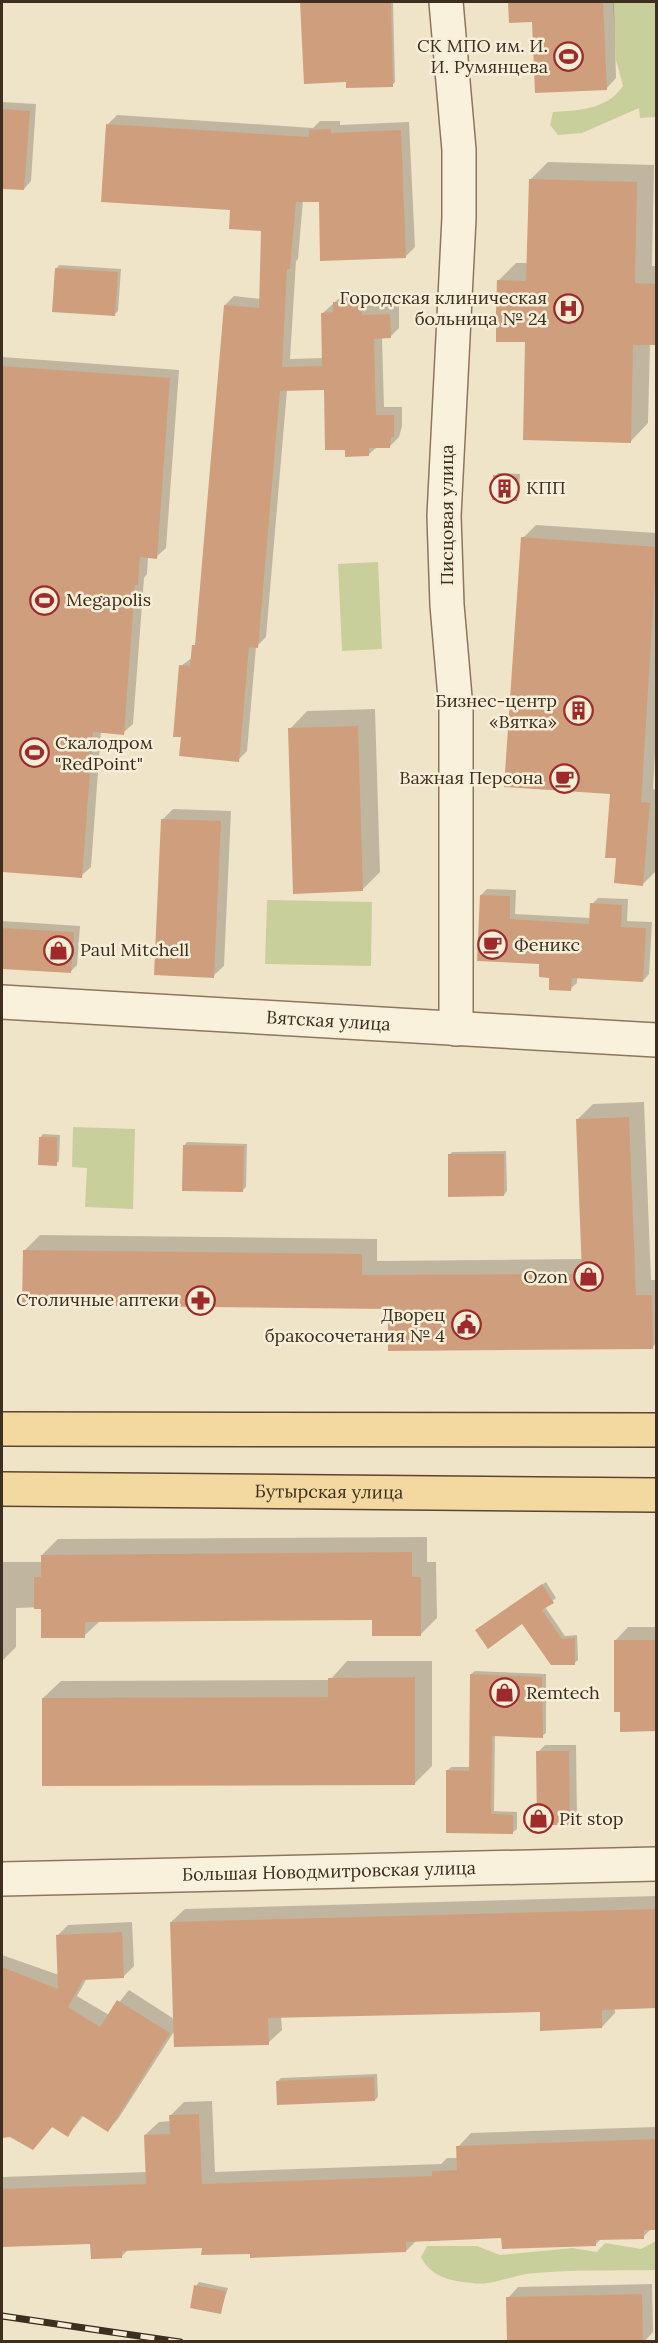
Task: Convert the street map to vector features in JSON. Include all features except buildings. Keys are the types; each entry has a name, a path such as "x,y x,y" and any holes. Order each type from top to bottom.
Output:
{"main road":[{"path":"2,1429 657,1430"},
{"name":"Бутырская улица","path":"2,1489 657,1495"}],"street":[{"name":"Писцовая улица","path":"446,2 459,150 459,230 444,516 447,605 456,720 456,1029"},
{"name":"Вятская улица","path":"2,1002 657,1040"},
{"name":"Большая Новодмитровская улица","path":"2,1879 657,1864"}],"green space":[{"path":"613,2 656,2 656,117 640,118 639,108 582,133 558,135 550,125 553,112 592,107 609,100 623,86 616,60"},
{"path":"378,562 382,649 342,651 338,564"},
{"path":"267,900 372,902 371,966 265,964"},
{"path":"73,1127 135,1129 133,1209 85,1207 87,1168 72,1167"},
{"path":"656,2241 656,2270 542,2272 479,2284 442,2277 430,2269 421,2257 427,2246 477,2246 500,2255 573,2248 597,2252 605,2243 641,2249"}],"railway":[{"path":"2,2316 180,2342"}],"place":[{"name":"СК МПО им. И. И. Румянцева","path":"569,56"},
{"name":"Городская клиническая больница № 24","path":"568,308"},
{"name":"КПП","path":"505,488"},
{"name":"Megapolis","path":"45,600"},
{"name":"Бизнес-центр «Вятка»","path":"578,711"},
{"name":"Скалодром \"RedPoint\"","path":"34,753"},
{"name":"Важная Персона","path":"564,778"},
{"name":"Феникс","path":"493,945"},
{"name":"Paul Mitchell","path":"59,950"},
{"name":"Ozon","path":"589,1277"},
{"name":"Столичные аптеки","path":"200,1300"},
{"name":"Дворец бракосочетания № 4","path":"466,1325"},
{"name":"Remtech","path":"505,1693"},
{"name":"Pit stop","path":"538,1819"}]}
